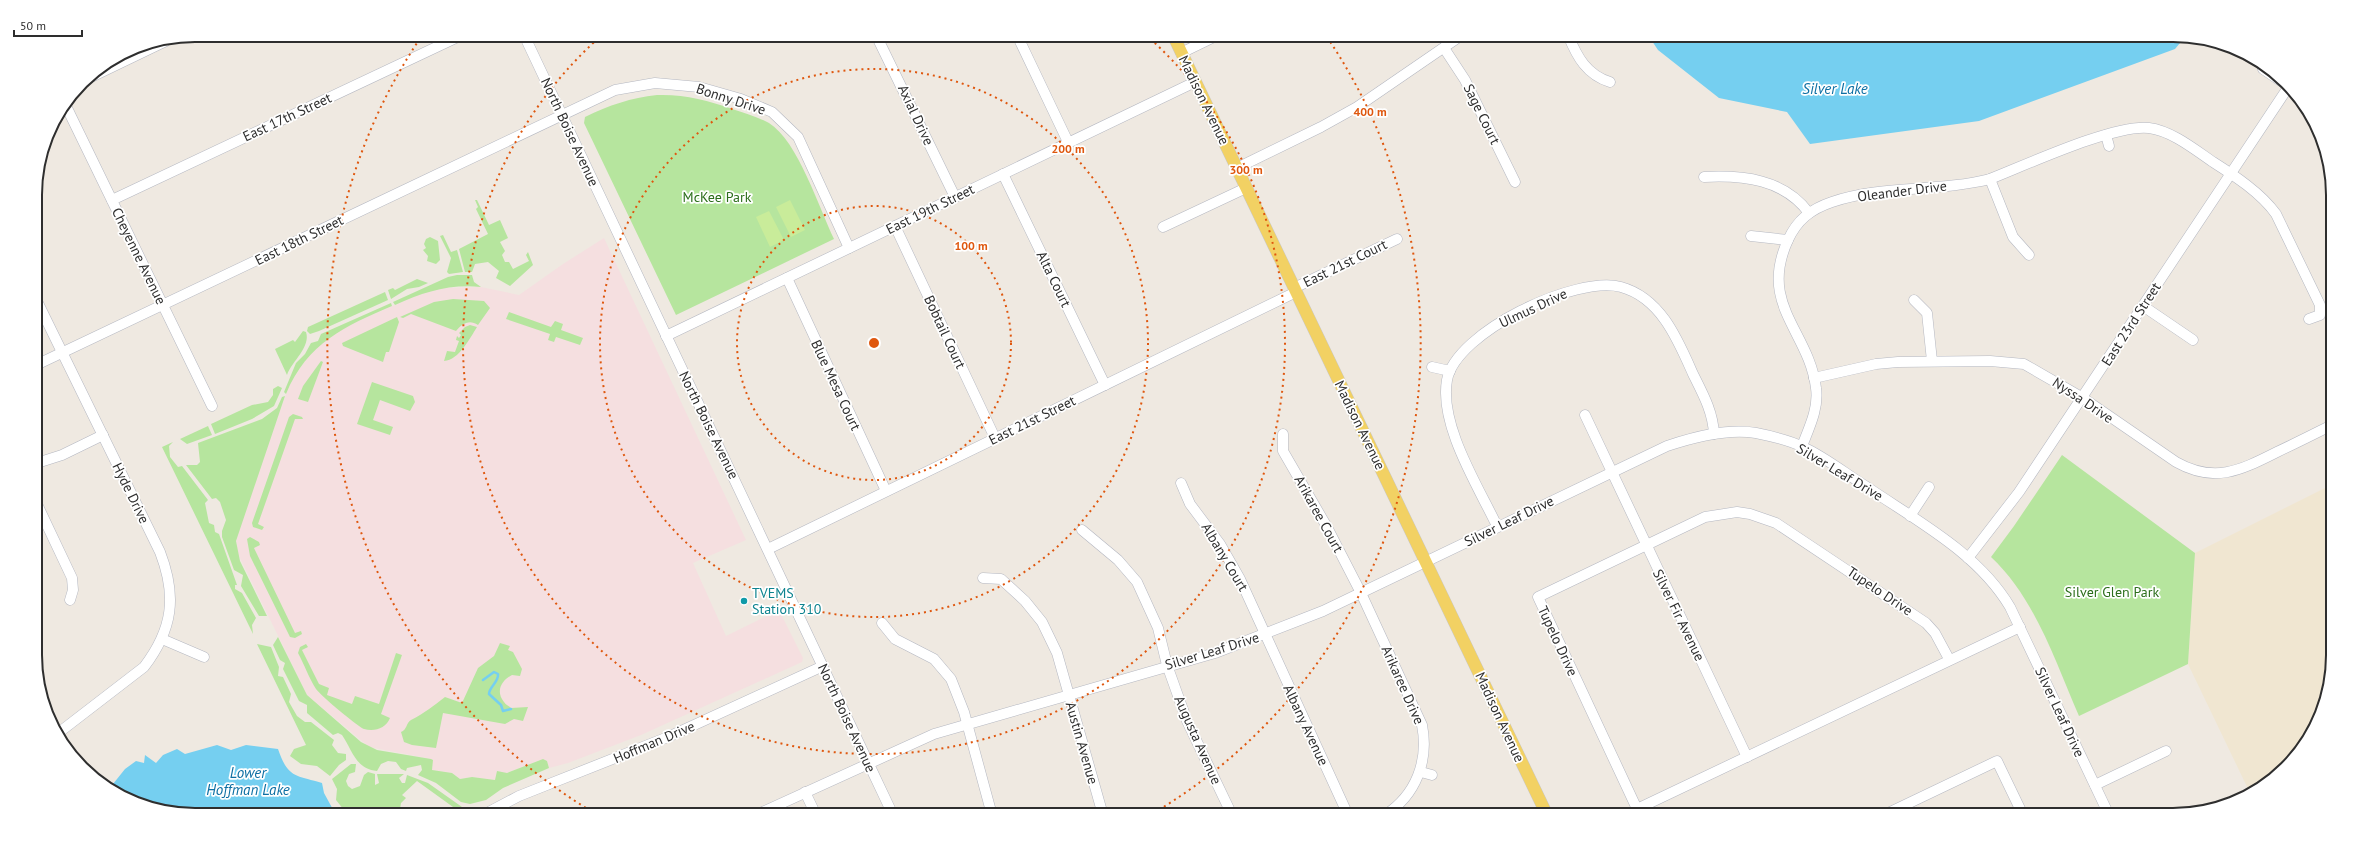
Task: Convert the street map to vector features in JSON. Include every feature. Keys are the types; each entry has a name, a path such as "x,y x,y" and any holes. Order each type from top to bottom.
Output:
{"main road":[{"name":"Madison Avenue","path":"1176,42 1544,808"}],"street":[{"name":"East 17th Street","path":"112,200 447,42"},
{"name":"North Boise Avenue","path":"527,42 890,808"},
{"name":"Axial Drive","path":"879,42 955,197"},
{"path":"1020,42 1068,142"},
{"path":"1181,53 1204,42"},
{"path":"1237,168 1321,127 1357,107 1452,42"},
{"path":"1571,42 1578,58 1588,70 1596,78 1610,82"},
{"name":"Sage Court","path":"1444,48 1465,80 1515,182"},
{"path":"111,68 149,49"},
{"name":"East 19th Street","path":"666,336 1195,82"},
{"name":"Bonny Drive","path":"562,115 615,90 655,83 699,87 761,106 772,112 798,137 849,248"},
{"name":"East 23rd Street","path":"1968,558 2019,492 2083,398 2230,172 2286,92"},
{"name":"Cheyenne Avenue","path":"68,110 212,406"},
{"name":"East 18th Street","path":"42,362 163,306 562,115"},
{"name":"Oleander Drive","path":"1802,446 1814,413 1817,389 1811,366 1783,309 1779,291 1779,264 1793,229 1809,213 1842,199 1901,190 1971,184 1990,179 2106,135 2136,128 2150,128 2185,143 2230,172 2270,206 2276,214 2320,305 2320,314 2309,319"},
{"path":"2106,135 2109,146"},
{"name":"Alta Court","path":"1003,174 1105,385"},
{"path":"1704,177 1726,176 1770,183 1792,195 1809,213"},
{"path":"1990,179 2013,237 2028,254"},
{"path":"1163,226 1246,188"},
{"name":"Bobtail Court","path":"895,226 995,438"},
{"path":"1751,236 1788,240"},
{"name":"East 21st Court","path":"1295,290 1397,239"},
{"name":"Blue Mesa Court","path":"786,278 886,491"},
{"name":"Ulmus Drive","path":"1497,526 1451,428 1446,404 1447,381 1450,371 1476,339 1512,316 1570,290 1598,285 1622,287 1652,304 1674,333 1709,408 1714,434"},
{"name":"East 21st Street","path":"768,549 1105,385 1295,290"},
{"path":"1914,300 1927,313 1932,361"},
{"path":"2142,306 2193,340"},
{"name":"Hyde Drive","path":"42,311 160,552 169,576 171,601 162,639 155,653 135,676 62,730"},
{"name":"Nyssa Drive","path":"1814,378 1876,364 1932,361 1990,361 2024,364 2083,398 2176,462 2187,468 2209,474 2239,470 2326,428"},
{"path":"1432,367 1450,371"},
{"name":"Silver Fir Avenue","path":"1585,414 1747,757"},
{"name":"Silver Leaf Drive","path":"771,808 922,738 967,723 1068,695 1167,665 1214,653 1323,612 1497,526 1667,446 1690,438 1714,434 1755,433 1802,446 1910,516 1968,558 1988,576 2004,597 2020,627 2106,808"},
{"name":"Arikaree Court","path":"1283,434 1283,451 1327,527 1361,593"},
{"path":"42,461 62,455 103,435"},
{"name":"Albany Court","path":"1181,483 1190,504 1216,538 1240,579 1264,634"},
{"path":"1910,516 1929,487"},
{"name":"Tupelo Drive","path":"1636,808 1538,597 1646,545 1705,517 1737,512 1763,518 1776,523 1926,623 1935,633 1949,659"},
{"path":"42,515 72,578 73,590 70,600"},
{"name":"Augusta Avenue","path":"1082,530 1118,560 1137,582 1158,628 1167,665 1187,721 1229,808"},
{"name":"Austin Avenue","path":"983,578 1001,579 1035,611 1048,632 1057,653 1101,808"},
{"name":"Arikaree Drive","path":"1361,593 1420,721 1424,747 1420,772 1416,785 1401,803 1394,808"},
{"path":"882,623 895,639 927,654 947,673 967,723 990,808"},
{"name":"Tupelo Drive","path":"1638,808 1949,659 2020,627"},
{"name":"Albany Avenue","path":"1264,634 1345,808"},
{"path":"162,639 204,657"},
{"name":"Hoffman Drive","path":"496,808 519,796 668,738 823,666"},
{"path":"2095,786 2166,751"},
{"path":"1899,808 1997,761 2020,808"},
{"path":"1420,772 1432,775"},
{"path":"805,792 813,808"}],"shaded area":[{"path":"604,238 746,540 693,563 726,636 779,610 803,658 802,662 641,735 568,763 549,768 547,761 540,760 507,773 495,780 472,777 460,779 452,773 432,770 433,760 431,759 369,747 307,695 238,554 236,541 238,528 289,386 306,359 321,344 344,327 420,294 443,288 481,287 519,295 563,264"},
{"path":"2326,488 2326,665 2321,694 2310,723 2288,756 2274,770 2248,788 2188,664 2195,553"}],"green space":[{"name":"McKee Park","path":"657,95 705,100 751,115 769,123 780,132 798,159 807,176 834,239 676,315 584,123 585,117 603,109 629,100"},
{"path":"475,200 477,200 489,225 500,220 508,238 500,242 505,251 502,255 505,262 509,262 513,269 529,261 526,255 528,252 533,265 510,286 496,278 499,271 488,262 475,264 472,272 465,272 459,249 488,234 476,209 478,207"},
{"path":"790,200 805,230 791,237 776,207"},
{"path":"769,211 784,240 770,247 756,217"},
{"path":"443,235 451,252 457,250 463,272 449,274 447,272 451,258 440,236"},
{"path":"430,237 438,241 440,260 436,264 427,261 428,256 423,250 426,248 424,244 426,239"},
{"path":"457,275 472,275 474,282 481,287 469,286 447,288 416,296 395,305 393,302 448,277"},
{"path":"417,279 428,283 419,287 407,289 391,299 388,290 393,288 395,290"},
{"path":"385,292 388,300 319,331 310,334 307,331 308,327"},
{"path":"453,299 484,301 490,308 478,325 469,322 461,326 456,331 411,314 403,318 400,317 434,302"},
{"path":"391,303 392,306 343,329 329,338 316,349 305,362 295,376 286,394 284,392 296,363 305,354 311,343 318,341 321,334"},
{"path":"509,312 551,327 555,321 563,324 561,330 583,338 580,345 556,337 554,342 548,340 550,334 506,319"},
{"path":"397,317 399,322 389,352 386,352 383,362 343,346 342,343"},
{"path":"470,325 477,327 467,342 459,353 449,360 444,361 447,351 455,352 459,341 456,340 457,336 459,338 461,335 459,333 465,327"},
{"path":"303,331 306,332 307,338 304,349 287,375 275,349 293,340 295,342"},
{"path":"321,361 323,362 308,402 298,399 303,386"},
{"path":"372,382 413,396 415,402 410,411 380,400 373,420 393,427 390,435 357,424"},
{"path":"278,386 282,388 274,406 252,419 215,434 211,424 252,405 268,402 273,395 273,389"},
{"path":"285,396 236,541 240,561 267,616 259,616 241,586 243,575 234,570 222,537 222,531 226,520 220,502 216,498 212,499 186,465 197,465 200,462 198,443 262,419 277,408 282,397"},
{"path":"293,414 302,417 303,419 295,419 258,524 264,527 262,530 253,527 252,523 289,417"},
{"path":"208,426 212,435 187,444 180,439"},
{"path":"173,442 169,446 170,457 178,467 182,466 208,500 205,503 209,523 214,525 215,532 219,534 237,585 235,585 235,589 242,593 256,618 252,625 253,634 162,447"},
{"name":"Silver Glen Park","path":"2062,455 2195,553 2188,664 2079,716 2052,652 2032,611 2020,591 1991,557"},
{"path":"250,537 259,542 260,545 254,548 295,633 301,631 302,634 295,638 290,637 250,556 247,539"},
{"path":"278,637 307,695 361,742 377,750 431,759 433,760 432,770 452,773 460,779 472,777 495,780 497,771 507,773 543,759 547,761 549,768 503,788 486,800 470,804 461,802 436,783 418,775 422,770 421,765 407,768 406,771 401,769 396,762 388,761 381,764 377,771 370,769 355,758 342,735 338,733 333,735 307,713 307,705 299,701 283,669 285,663 280,660 273,645"},
{"path":"500,643 510,646 508,650 513,652 522,669 520,676 512,675 505,680 500,690 501,698 511,708 528,707 523,721 514,719 505,724 443,713 436,748 412,745 404,742 401,732 404,730 409,721 445,697 462,703 478,668 494,656"},
{"path":"257,644 271,647 279,667 278,676 283,677 291,694 289,702 297,716 305,722 311,722 334,740 332,745 338,753 346,754 346,760 339,765 330,776 317,766 301,764 290,756 294,749 306,745"},
{"path":"306,644 308,647 302,650 319,684 329,688 327,695 352,704 355,696 379,704 396,653 402,655 381,714 390,718 383,727 368,730 360,727 319,693 313,685 298,653 300,647"},
{"path":"351,764 356,764 355,772 349,774 346,781 348,786 352,789 360,786 364,775 368,772 375,774 375,785 379,783 377,774 404,774 399,778 402,783 405,783 407,775 428,783 462,807 478,807 454,808 417,781 402,795 406,798 401,803 400,808 342,808 336,800 337,789 332,779"}],"water":[{"name":"Silver Lake","path":"1653,42 2181,42 2175,49 1979,121 1810,144 1787,112 1719,98 1658,50"},
{"name":"Lower Hoffman Lake","path":"217,745 231,750 246,745 278,749 285,765 294,774 322,783 324,793 332,808 175,807 146,800 127,792 113,784 125,769 136,761 144,763 145,755 156,763 163,755 177,749 185,754"}],"waterway":[{"path":"483,680 494,672 498,674 497,680 489,691 489,694 501,705 503,711 511,709"}],"place":[{"name":"TVEMS Station 310","path":"744,601"}]}
